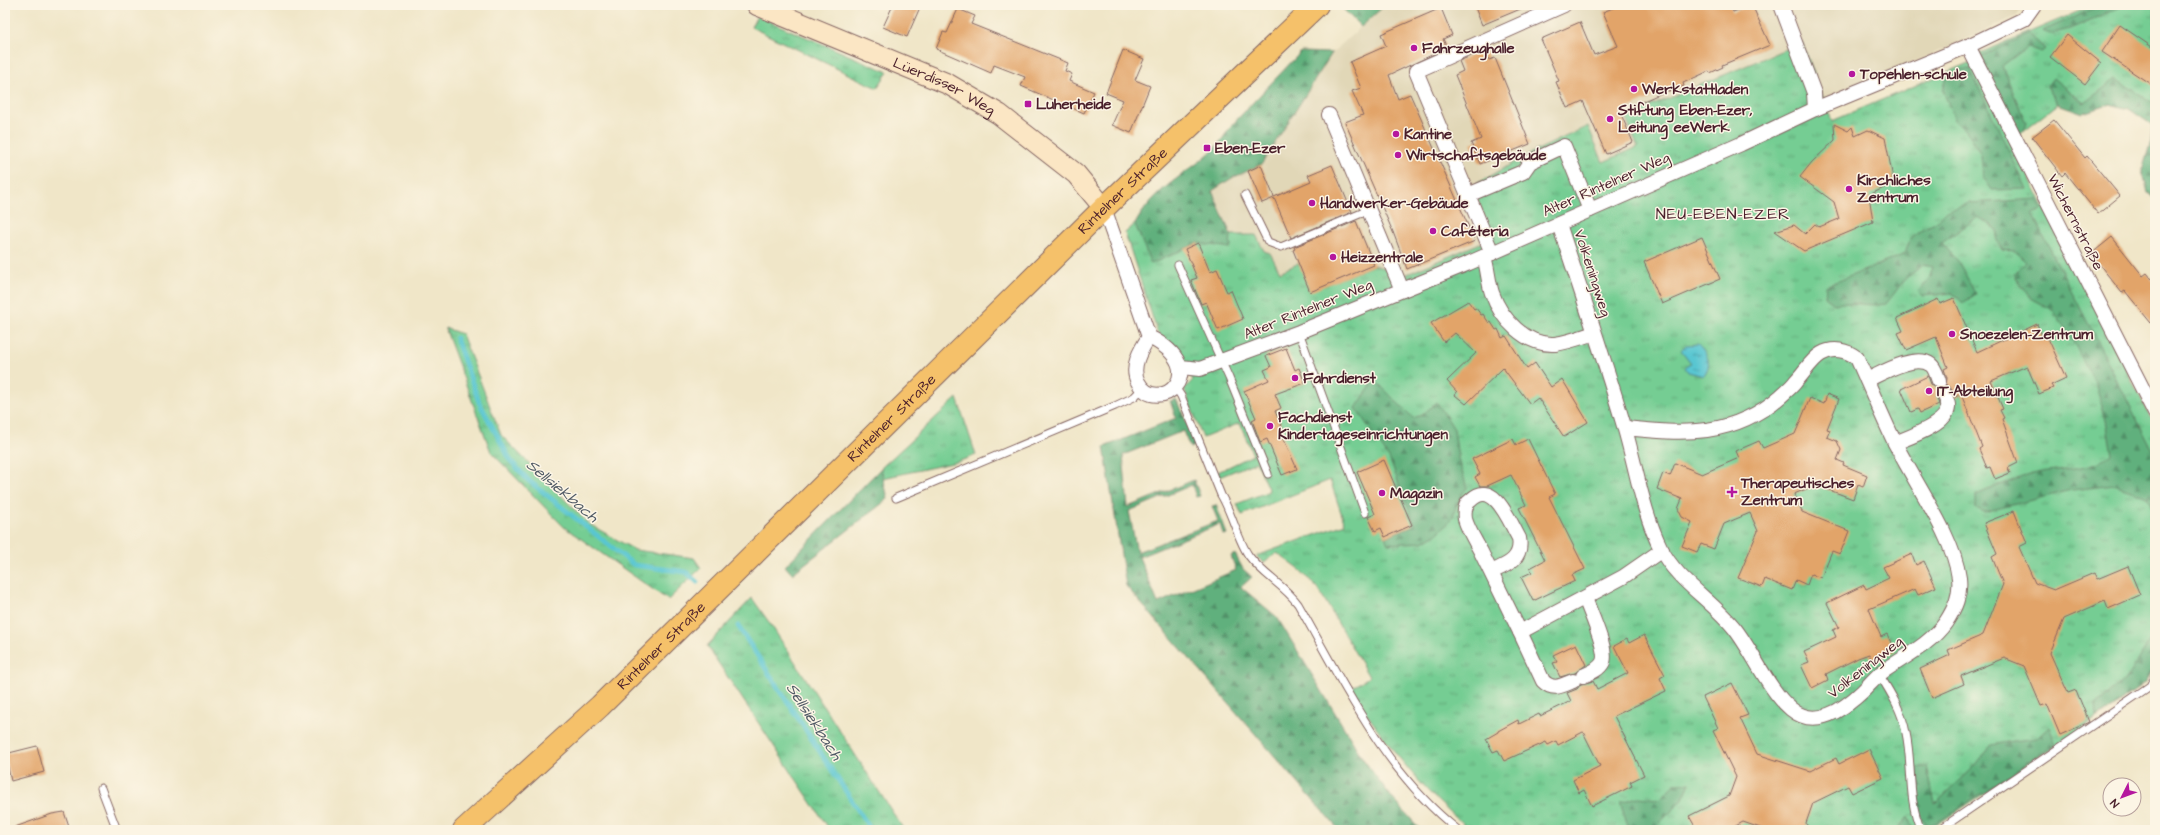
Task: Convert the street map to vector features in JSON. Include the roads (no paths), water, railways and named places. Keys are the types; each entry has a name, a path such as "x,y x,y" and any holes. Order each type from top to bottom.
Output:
{"main road":[{"name":"Lüerdisser Weg","path":"757,5 948,84 999,114 1071,170 1104,208"},
{"name":"Rintelner Straße","path":"464,830 606,700 1104,208 1317,5"}],"street":[{"name":"Volkeningweg","path":"1564,5 1416,71 1468,195 1488,255 1492,293 1499,308 1510,324 1526,337 1541,342 1555,344 1594,332"},
{"path":"1781,5 1814,92 1815,109"},
{"name":"Alter Rintelner Weg","path":"1180,368 1200,369 1299,332 1488,255 1815,109 1968,46 2024,19 2034,5"},
{"name":"Wichernstraße","path":"1968,46 2155,413"},
{"path":"1328,115 1402,290"},
{"path":"1468,195 1523,172 1530,162 1564,146 1590,210"},
{"path":"1104,208 1150,337 1161,342 1174,353 1180,368 1181,376 1169,390 1155,395 1142,389 1136,378 1135,365 1141,348 1150,337"},
{"name":"Volkeningweg","path":"1559,224 1625,428 1640,489 1662,550 1680,574 1710,602 1734,628 1780,696 1790,708 1800,715 1812,718 1827,717 1847,706 1879,674 1906,656 1945,624 1958,600 1960,581 1956,560 1948,542 1895,443 1857,358 1850,352 1843,350 1821,354 1796,381 1763,410 1722,427 1699,432 1669,432 1625,428"},
{"path":"1867,380 1903,364 1918,360 1926,362 1932,366 1949,405 1948,412 1935,425 1895,443"},
{"path":"1491,572 1512,562 1519,551 1520,544 1519,538 1499,502 1489,495 1483,494 1472,498 1468,503 1464,515 1491,572 1520,632 1543,681 1548,686 1558,688 1596,670 1603,662 1605,652 1585,598"},
{"path":"1520,632 1623,577 1662,550"}],"lane":[{"path":"1245,194 1268,242 1281,247 1369,210"},
{"path":"1178,265 1221,361 1268,474"},
{"path":"1299,332 1365,513"},
{"path":"896,498 1114,406 1134,397 1142,389"},
{"path":"1169,390 1181,396 1221,495 1229,508 1248,554 1264,572 1284,587 1298,604 1384,748 1410,783 1443,818 1458,830"},
{"path":"1879,674 1898,705 1906,733 1912,800 1921,830"},
{"path":"1939,830 2150,686 2155,676"},
{"path":"101,788 116,830"}],"water":[{"path":"1698,344 1707,356 1708,360 1708,368 1703,376 1688,372 1685,368 1691,363 1681,350 1686,345"}],"waterway":[{"name":"Sellsiekbach","path":"456,338 479,402 511,461 528,480 634,565 686,572 697,582"},
{"name":"Sellsiekbach","path":"738,626 871,830"}],"place":[{"name":"Fahrzeughalle","path":"1414,48"},
{"name":"Topehlen-schule","path":"1852,74"},
{"name":"Werkstattladen","path":"1634,89"},
{"name":"Luherheide","path":"1028,104"},
{"name":"Stiftung Eben-Ezer, Leitung eeWerk","path":"1610,119"},
{"name":"Kantine","path":"1396,134"},
{"name":"Eben-Ezer","path":"1207,148"},
{"name":"Wirtschaftsgebäude","path":"1398,155"},
{"name":"Kirchliches Zentrum","path":"1849,189"},
{"name":"Handwerker-Gebäude","path":"1312,203"},
{"name":"Caféteria","path":"1433,231"},
{"name":"Heizzentrale","path":"1333,257"},
{"name":"Snoezelen-Zentrum","path":"1952,334"},
{"name":"Fahrdienst","path":"1295,378"},
{"name":"IT-Abteilung","path":"1929,391"},
{"name":"Fachdienst Kindertageseinrichtungen","path":"1270,426"},
{"name":"Therapeutisches Zentrum","path":"1732,492"},
{"name":"Magazin","path":"1382,493"}],"district":[{"name":"NEU-EBEN-EZER","path":"1723,213"}]}
